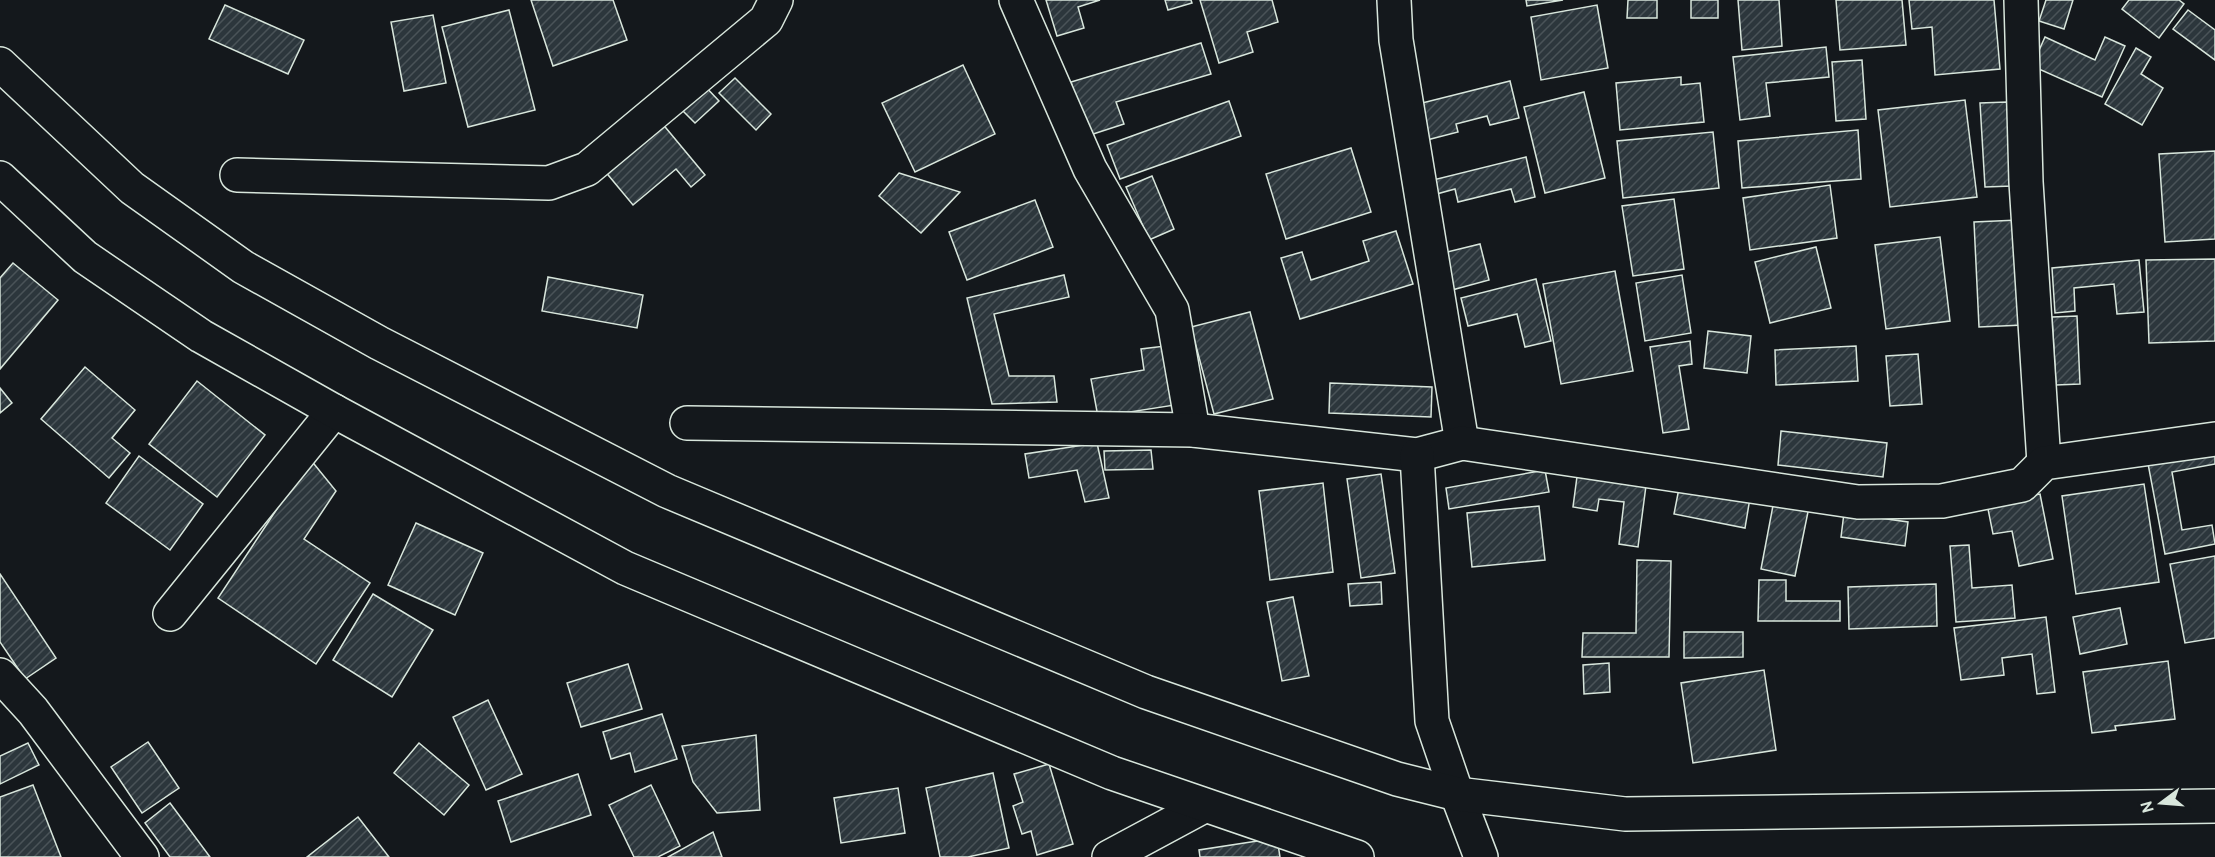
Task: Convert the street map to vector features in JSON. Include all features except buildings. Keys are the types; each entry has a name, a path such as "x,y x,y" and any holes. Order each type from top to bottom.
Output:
{"street":[{"path":"237,175 549,183 587,169 766,20 776,0"},
{"path":"1016,0 1090,169 1172,310 1193,430"},
{"path":"1394,0 1396,40 1462,443"},
{"path":"2021,0 2026,182 2044,463"},
{"path":"0,64 132,188 243,267 378,344 667,491 1146,692 1397,779 1456,794 1625,814 2215,806"},
{"path":"0,178 85,257 201,336 334,411 625,568 1101,768 1204,806 1357,857"},
{"path":"170,614 334,411"},
{"path":"687,423 1193,430 1417,455 1462,443 1858,502 1942,501 2022,485 2044,463 2215,439"},
{"path":"1417,455 1432,721 1456,794 1481,857"},
{"path":"0,675 33,711 142,857"},
{"path":"1109,857 1204,806"}]}
